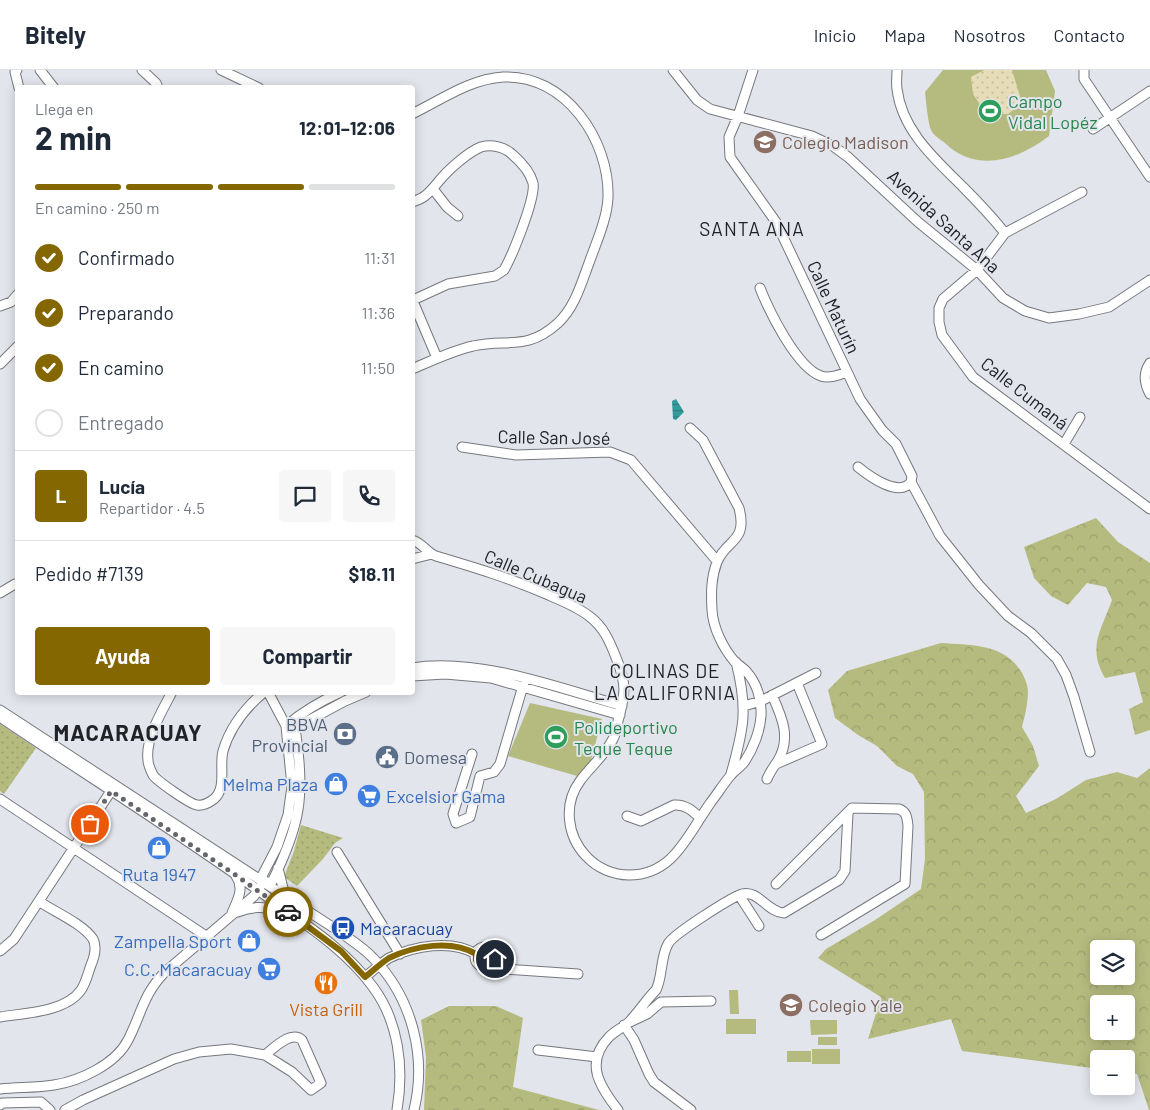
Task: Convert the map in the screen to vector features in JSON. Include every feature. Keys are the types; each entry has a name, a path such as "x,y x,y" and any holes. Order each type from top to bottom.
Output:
{"street":[{"path":"40,70 52,85"},
{"path":"142,70 148,74 156,85"},
{"path":"221,70 253,85"},
{"name":"Avenida Santa Ana","path":"673,70 696,100 710,109 812,136 848,156 918,222 977,270 1004,298 1025,311 1048,318 1079,314 1110,307 1148,284"},
{"name":"Calle Maturín","path":"753,70 738,116 728,137 730,156 776,222 860,399 882,430 896,444 912,476 912,482 940,536 979,586 1008,616 1030,633 1057,659 1072,690 1090,752"},
{"path":"897,70 897,90 905,116 916,136 931,156 1006,233"},
{"path":"1084,70 1084,79 1150,177"},
{"path":"15,71 19,85"},
{"path":"415,112 488,78 505,77 536,82 561,96 584,120 604,162 608,199 582,284 568,313 546,332 533,339 519,343 472,346 415,368"},
{"path":"1093,129 1150,91"},
{"path":"415,201 425,196 433,189 453,167 480,148 489,146 502,148 512,153 528,172 533,184 528,210 504,270 495,276 448,284 415,299"},
{"path":"433,189 458,216"},
{"name":"Calle Cumaná","path":"1082,192 1006,233 977,270 942,299 939,308 942,335 974,377 1150,509"},
{"path":"760,288 774,319 801,360 809,368 820,376 828,377 847,372"},
{"path":"0,306 11,302 15,297"},
{"path":"415,305 437,358"},
{"path":"0,364 15,349"},
{"path":"1150,363 1144,375 1150,394"},
{"path":"1064,444 1080,417"},
{"path":"690,428 703,440 739,508 741,516 740,532 737,538 723,551 717,561 711,581 712,613 720,641 736,662 746,671 755,685 760,701"},
{"name":"Calle San José","path":"462,448 516,455 610,452 621,455 632,460 717,561"},
{"path":"858,467 874,479 896,488 909,485 912,482"},
{"name":"Calle Cubagua","path":"415,541 420,543 432,554 518,582 572,605 588,615 606,634 623,677 625,691 622,706 613,739 578,782 569,807 569,821 578,847 588,858 604,870 620,875 640,875 658,869 675,856 731,776 745,762 757,737 761,718 760,701"},
{"path":"415,558 432,554"},
{"path":"0,593 15,584"},
{"path":"731,776 743,727 744,706 742,684 736,662"},
{"path":"415,668 430,665 462,666 491,670 620,715"},
{"path":"415,676 444,674 491,678 524,683 622,706"},
{"path":"744,706 760,701 816,674"},
{"path":"472,754 453,814 455,823 470,817 480,776 494,772 500,764 524,683"},
{"path":"776,764 822,744 797,683"},
{"path":"171,695 152,734 148,760 153,775 180,796 198,806 216,798 221,789 221,760 226,742 242,715 261,695"},
{"path":"264,882 272,882 278,868 296,823 301,792 301,766 296,735 286,726 270,695"},
{"path":"286,726 312,707 342,695"},
{"path":"767,779 776,764 783,746 784,722 772,695"},
{"path":"0,710 355,942 380,965 389,976 402,1001 415,1033 419,1075 414,1110"},
{"path":"0,718 234,874 341,951 374,988 394,1030 400,1066 397,1110"},
{"path":"264,882 262,876 268,866 288,815 291,798 292,772 286,726"},
{"path":"0,952 14,938 40,902 111,791"},
{"path":"0,799 206,936"},
{"path":"627,816 641,821 680,804 700,818"},
{"path":"776,884 852,808 899,809 904,811 908,826 905,884 821,935"},
{"path":"618,1110 599,1082 597,1057 610,1036 626,1024 656,990 659,984 665,952 671,939 745,892 754,895 774,910 784,913 839,880 846,871 848,813"},
{"path":"337,852 400,954"},
{"path":"246,871 254,871 268,866"},
{"path":"278,868 282,888 287,897"},
{"path":"231,916 240,888 239,880 234,874"},
{"path":"0,1089 53,1085 67,1082 99,1069 118,1056 128,1040 142,1004 155,982 231,916 258,891 264,882"},
{"path":"739,895 759,926"},
{"path":"0,1018 61,1006 76,996 84,986 95,950 92,938 81,928 40,902"},
{"path":"231,916 251,908 266,907 285,910"},
{"path":"365,977 388,959 416,949 439,946 456,947 476,954"},
{"path":"491,965 495,956 490,948 480,949 476,954 476,960 479,965 485,967 491,965 506,970 578,974"},
{"path":"626,1024 648,1014 660,1002 711,1002"},
{"path":"626,1024 648,1074 654,1082 692,1110"},
{"path":"65,1110 174,1059 199,1052 231,1048 265,1055 292,1072 311,1090 321,1084 299,1037 289,1038 265,1055"},
{"path":"538,1050 597,1057"},
{"path":"0,1105 41,1102 50,1110"}],"green space":[{"name":"Campo Vidal Lopéz","path":"943,70 1046,70 1055,91 1049,136 1024,152 997,160 984,161 957,153 933,134 928,117 925,92"},
{"path":"1096,518 1118,542 1150,563 1150,730 1135,735 1129,709 1143,702 1135,672 1105,678 1097,657 1096,648 1100,630 1112,600 1106,587 1087,583 1068,605 1051,596 1034,578 1024,547"},
{"path":"941,643 983,647 1005,655 1011,660 1021,671 1027,685 1028,700 1022,727 1033,746 1039,766 1016,796 1026,813 1056,799 1086,780 1117,772 1137,778 1150,768 1150,1110 1137,1074 1135,1074 1135,1050 1090,1050 1090,1068 962,1051 951,1019 868,1039 881,997 818,958 826,949 875,920 921,889 925,859 924,792 913,774 897,766 877,746 835,718 828,690 847,671"},
{"name":"Polideportivo Teque Teque","path":"530,703 602,719 591,760 577,776 508,756"},
{"path":"0,724 36,748 4,794 0,791"},
{"path":"301,825 343,838 335,843 323,859 297,886 284,877"},
{"path":"729,990 738,990 739,1014 730,1014"},
{"path":"449,1006 496,1006 523,1018 513,1087 599,1110 424,1110 426,1057 421,1020"},
{"path":"726,1019 756,1019 756,1034 726,1034"},
{"path":"810,1020 837,1020 837,1034 811,1035"},
{"path":"818,1037 837,1037 837,1045 818,1045"},
{"path":"812,1049 840,1049 840,1064 812,1064"},
{"path":"787,1051 811,1051 811,1062 787,1062"}],"sand":[{"path":"984,70 1012,70 1022,103 1008,114 992,114 981,106 973,94 971,77"}],"water":[{"path":"676,399 684,412 676,420 673,419 672,401"}],"way so far":[{"path":"90,824 111,791 288,912"}],"place":[{"name":"Campo Vidal Lopéz","path":"990,111"},
{"name":"Colegio Madison","path":"765,142"},
{"name":"BBVA Provincial","path":"345,734"},
{"name":"Polideportivo Teque Teque","path":"556,737"},
{"name":"Domesa","path":"387,757"},
{"name":"Melma Plaza","path":"336,784"},
{"name":"Excelsior Gama","path":"369,796"},
{"name":"Ruta 1947","path":"159,848"},
{"name":"Macaracuay","path":"343,928"},
{"name":"Zampella Sport","path":"249,941"},
{"name":"C.C. Macaracuay","path":"269,969"},
{"name":"Vista Grill","path":"326,983"},
{"name":"Colegio Yale","path":"791,1005"}],"district":[{"name":"SANTA ANA","path":"752,228"},
{"name":"COLINAS DE LA CALIFORNIA","path":"665,681"},
{"name":"MACARACUAY","path":"128,732"}],"route":[{"path":"288,912 341,951 365,977 388,959 416,949 429,947 456,947 469,950 476,954 477,963 482,967 491,965 495,959"}]}
